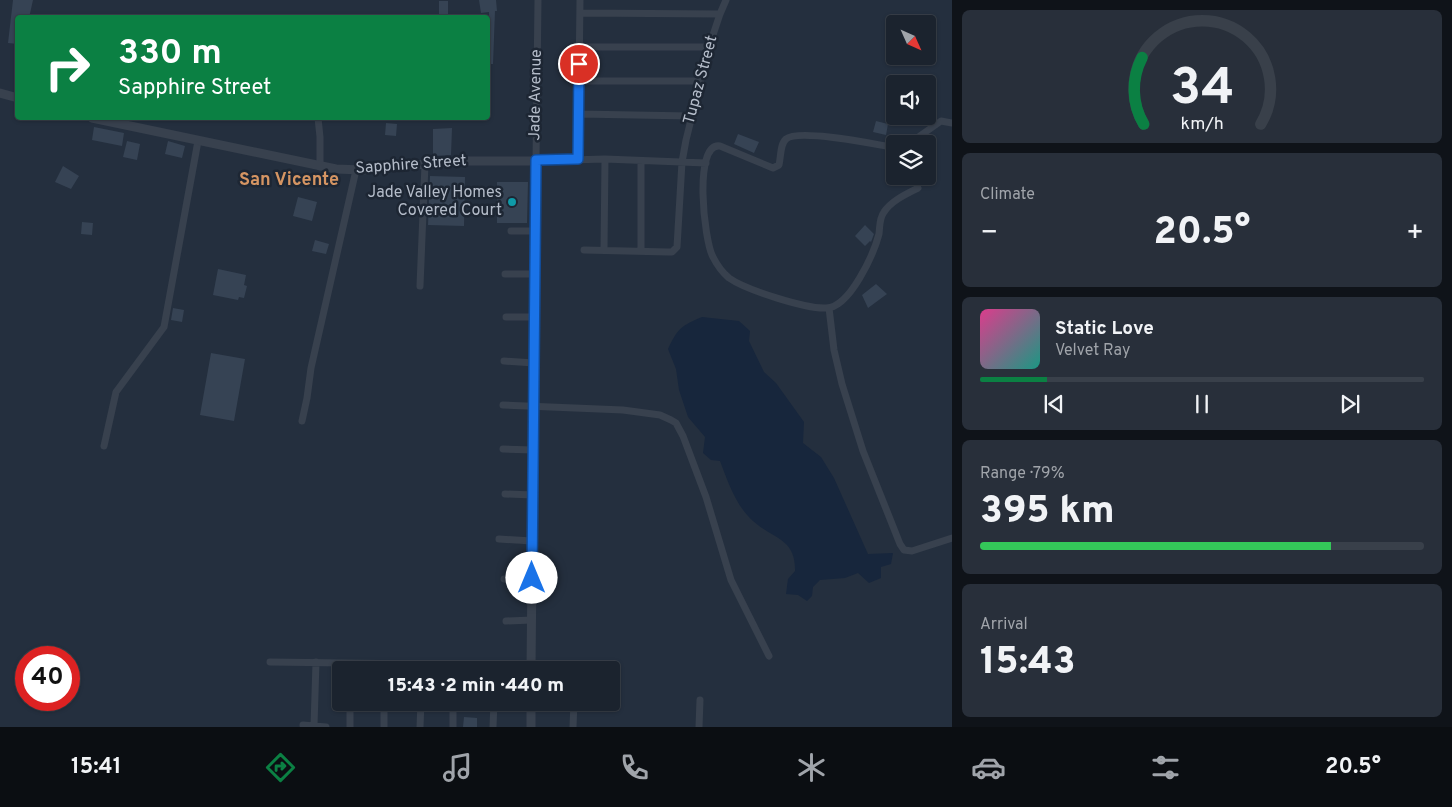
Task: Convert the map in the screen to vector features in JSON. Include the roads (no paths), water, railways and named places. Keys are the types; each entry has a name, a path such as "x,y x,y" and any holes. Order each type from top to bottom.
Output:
{"street":[{"name":"Jade Avenue","path":"531,661 538,0"},
{"path":"578,159 580,0"},
{"name":"Tupaz Street","path":"640,252 668,252 675,250 678,244 682,162 691,116 709,47 726,0"},
{"path":"580,13 720,14"},
{"path":"580,46 709,47"},
{"path":"579,80 700,81"},
{"path":"0,93 15,97"},
{"path":"579,114 691,116"},
{"name":"Sapphire Street","path":"101,120 320,167 356,170 472,160 605,159 706,163"},
{"path":"318,120 320,167"},
{"path":"921,135 941,121 952,123"},
{"path":"886,146 811,135 795,135 784,141 779,165 773,168 716,146 709,151 703,195 705,226 712,256 720,268 735,281 772,296 812,307 829,308 843,300 858,279 876,243 883,213 896,200 918,188"},
{"path":"104,446 116,392 164,327 198,141"},
{"path":"604,250 605,159"},
{"path":"584,250 640,252 641,160"},
{"path":"420,286 425,164"},
{"path":"302,421 311,368 356,170"},
{"path":"511,230 535,231"},
{"path":"505,274 535,274"},
{"path":"829,308 834,350 842,384 864,451 900,544 904,550 912,551 952,538"},
{"path":"506,317 534,317"},
{"path":"504,361 534,363"},
{"path":"503,405 623,410 660,415 672,420 683,436 706,497 731,580 768,656"},
{"path":"503,449 533,450"},
{"path":"505,494 533,494"},
{"path":"499,539 532,541"},
{"path":"504,579 532,578"},
{"path":"506,621 532,620"},
{"path":"270,662 316,662 332,664"},
{"path":"314,726 316,662"},
{"path":"699,727 700,700"},
{"path":"350,711 350,727"},
{"path":"384,711 384,727"},
{"path":"420,727 421,711"},
{"path":"453,727 454,711"},
{"path":"493,727 494,711"},
{"path":"531,711 531,727"},
{"path":"573,727 574,711"},
{"path":"303,725 326,727"}],"water":[{"path":"702,317 739,321 750,331 749,341 764,372 776,383 804,422 803,443 821,457 834,478 868,554 893,553 891,564 881,567 881,578 869,583 858,573 845,578 820,580 813,587 812,596 807,601 798,595 786,594 788,579 795,571 792,552 782,540 761,527 747,515 733,493 720,461 711,460 703,453 705,437 688,417 679,390 676,369 668,349 681,328"}],"place":[{"name":"Jade Valley Homes Covered Court","path":"512,202"}],"district":[{"name":"San Vicente","path":"289,180"}]}
